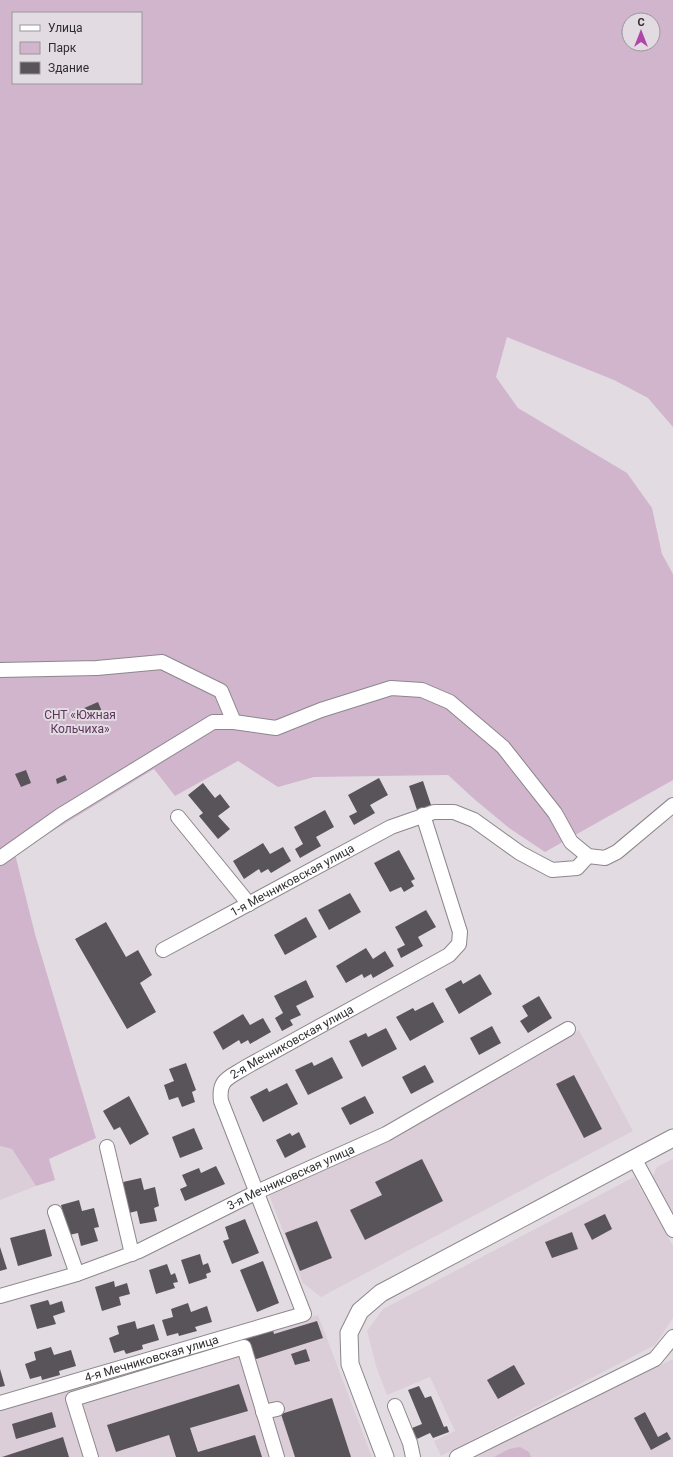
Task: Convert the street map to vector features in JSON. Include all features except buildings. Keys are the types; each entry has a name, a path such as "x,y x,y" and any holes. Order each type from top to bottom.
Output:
{"main road":[{"path":"385,1457 350,1364 349,1333 360,1311 381,1293 673,1138"}],"street":[{"path":"0,670 97,668 162,662 221,691 234,722"},
{"path":"0,858 61,815 167,752 213,722 234,722 276,728 321,710 391,688 422,690 450,702 504,746 555,813 571,842 588,856 605,858 617,852 673,805"},
{"name":"1-я Мечниковская улица","path":"163,950 391,827 434,812 454,812 474,820 520,853 552,870 577,868 588,856"},
{"name":"2-я Мечниковская улица","path":"304,1314 221,1101 220,1091 223,1082 246,1067 449,956 459,944 460,932 423,815"},
{"path":"178,817 249,904"},
{"name":"3-я Мечниковская улица","path":"0,1296 77,1274 132,1254 257,1192 386,1134 568,1029"},
{"path":"107,1147 132,1254"},
{"path":"634,1158 673,1230"},
{"path":"55,1212 77,1274"},
{"name":"4-я Мечниковская улица","path":"0,1403 304,1314"},
{"path":"457,1457 655,1360 673,1337"},
{"path":"91,1457 73,1399 244,1347 270,1410 277,1457"},
{"path":"395,1406 410,1443 413,1457"}],"shaded area":[{"path":"579,1030 633,1131 321,1297 303,1283 268,1192 389,1141"},
{"path":"0,1146 12,1149 36,1186 0,1200"},
{"path":"673,1159 673,1219 651,1179 657,1167"},
{"path":"634,1177 673,1246 673,1318 655,1345 441,1456 434,1441 455,1431 430,1377 387,1395 377,1369 367,1331 383,1309"},
{"path":"318,1315 372,1457 0,1457 0,1408"},
{"path":"673,1359 673,1457 473,1457"}],"green space":[{"name":"СНТ «Южная Кольчиха»","path":"0,0 673,0 673,427 648,398 614,380 507,337 496,377 518,408 627,473 652,508 662,554 673,574 673,780 545,852 509,828 448,775 314,777 278,787 238,761 175,796 154,769 15,854 35,934 96,1138 49,1159 55,1180 36,1186 12,1149 0,1146"},
{"path":"520,1447 529,1452 531,1457 494,1457 509,1449"}]}
